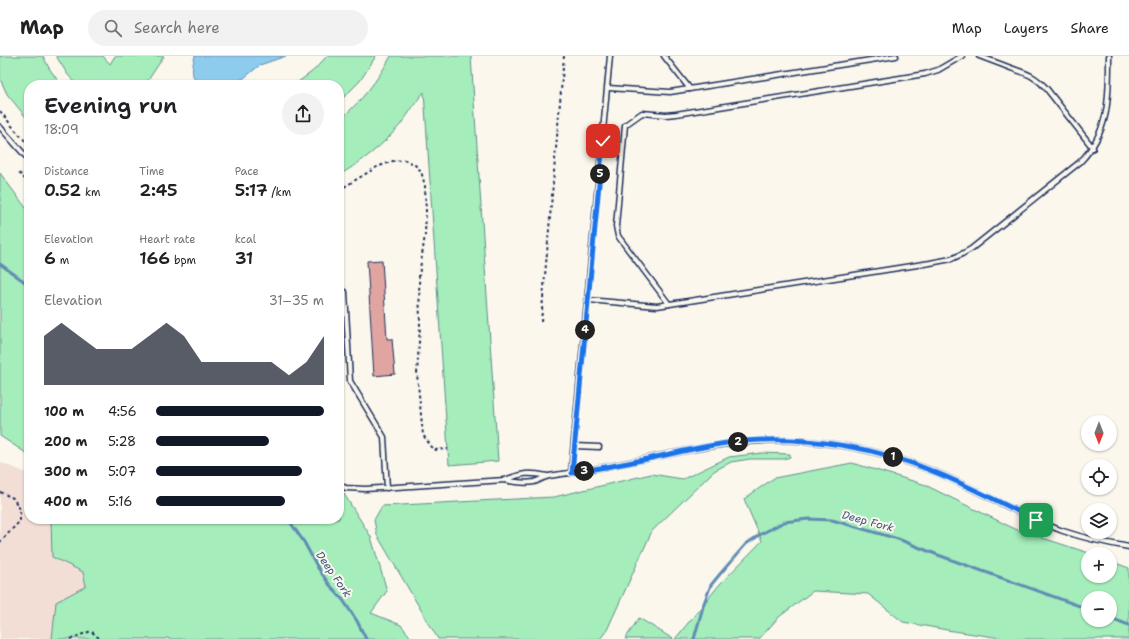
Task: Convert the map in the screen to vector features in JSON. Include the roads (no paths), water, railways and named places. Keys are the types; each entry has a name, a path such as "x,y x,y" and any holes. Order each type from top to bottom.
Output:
{"lane":[{"path":"572,473 610,56"},
{"path":"664,56 690,89"},
{"path":"608,88 670,92 896,56"},
{"path":"669,304 618,236 616,226 625,125 642,113 676,114 925,74 938,70 962,56"},
{"path":"979,56 1003,66 1029,74 1038,79 1093,148"},
{"path":"588,300 653,307 930,263 960,255 971,249 1080,162 1093,148 1106,116 1109,87 1109,56"},
{"path":"0,127 24,154"},
{"path":"344,292 350,381 384,438 387,488"},
{"path":"344,487 364,489 387,488 505,480 521,483 533,482 547,476 606,467 725,443 780,440 824,443 868,450 909,462 937,473 1062,530 1083,537 1129,546"},
{"path":"574,446 599,447"},
{"path":"505,480 521,474 531,473 547,476"}],"water":[{"path":"195,56 286,56 260,65 240,80 195,80 193,68"}],"waterway":[{"name":"Deep Fork","path":"0,264 24,281"},
{"name":"Deep Fork","path":"694,639 704,603 711,585 746,544 784,522 808,519 832,520 898,539 1081,606"},
{"name":"Deep Fork","path":"291,524 304,542 318,568 357,621 366,639"},
{"name":"Deep Fork","path":"1117,621 1129,625"}]}
